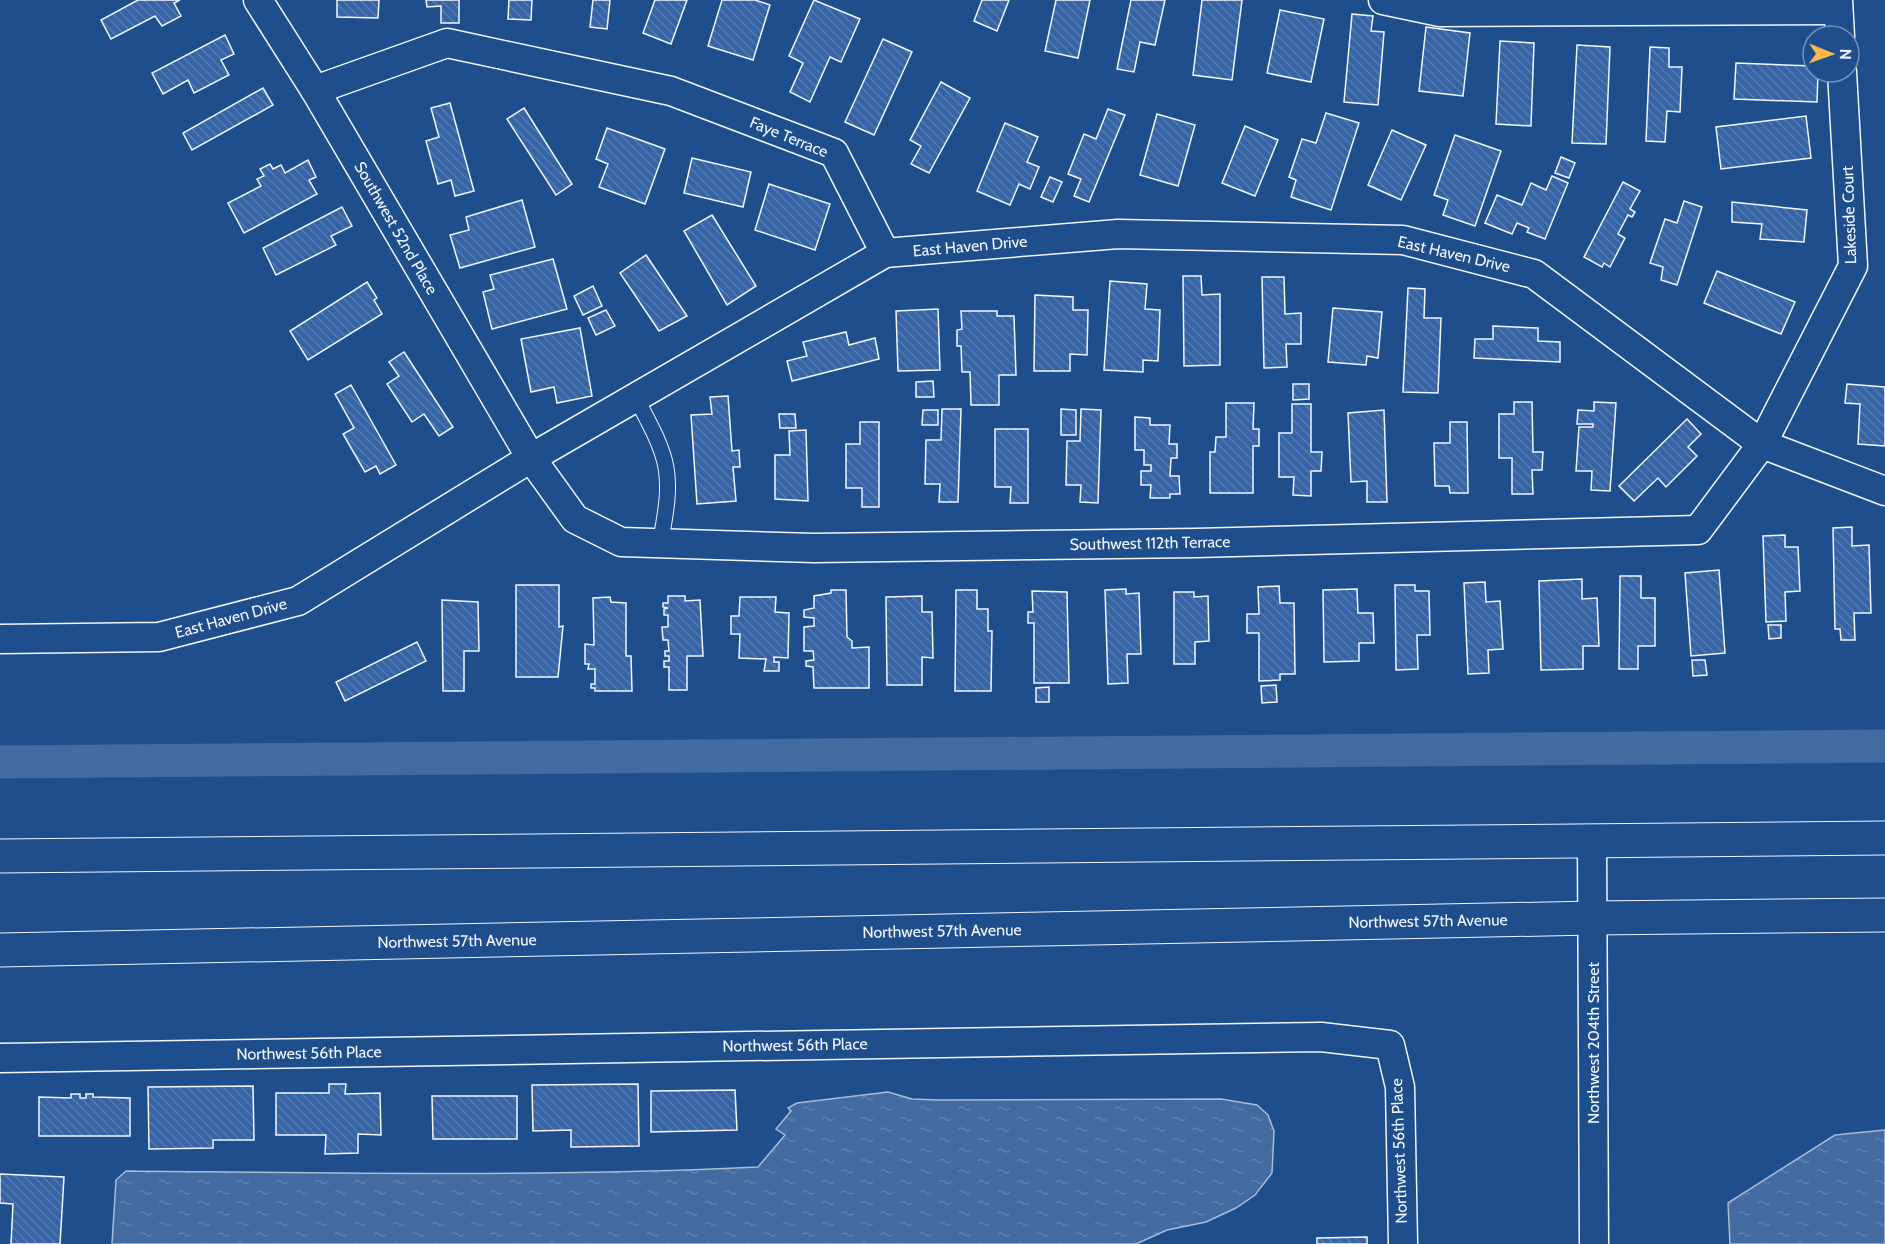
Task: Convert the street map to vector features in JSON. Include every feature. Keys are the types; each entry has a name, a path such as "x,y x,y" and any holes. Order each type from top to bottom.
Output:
{"main road":[{"path":"0,856 1592,843 1885,838"},
{"name":"Northwest 57th Avenue","path":"0,950 1593,918 1885,915"}],"street":[{"name":"Southwest 52nd Place","path":"258,0 315,90 531,458"},
{"path":"1383,0 1440,12 1839,15"},
{"name":"Faye Terrace","path":"315,90 447,43 671,91 834,153 885,253"},
{"name":"Lakeside Court","path":"1762,444 1853,266 1843,84"},
{"name":"East Haven Drive","path":"885,253 1118,234 1403,240 1534,274 1762,444 1885,491"},
{"path":"531,458 885,253"},
{"name":"Southwest 112th Terrace","path":"531,458 575,519 621,542 814,548 1196,543 1698,530 1762,444"},
{"name":"East Haven Drive","path":"0,639 159,637 298,601 531,458"},
{"name":"Northwest 204th Street","path":"1592,843 1594,1244"},
{"name":"Northwest 56th Place","path":"0,1058 1321,1037 1390,1045 1400,1087 1403,1244"}],"lane":[{"path":"636,398 665,454 669,480 668,505 660,544"}],"water":[{"path":"888,1092 912,1099 939,1100 1221,1099 1257,1105 1268,1115 1274,1131 1272,1173 1255,1195 1236,1208 1206,1222 1167,1230 1136,1244 112,1244 116,1180 126,1171 521,1173 758,1167 785,1135 776,1129 791,1111 788,1108 797,1103"},
{"path":"1885,1130 1885,1244 1730,1244 1728,1203 1835,1135"}],"building":[{"path":"138,0 180,0 174,3 181,16 162,26 155,16 111,39 101,20"},
{"path":"337,0 379,0 378,18 337,17"},
{"path":"426,0 459,0 459,23 441,23 441,6 427,7"},
{"path":"509,0 532,0 531,20 508,19"},
{"path":"593,0 610,0 607,29 590,27"},
{"path":"655,0 687,0 671,44 643,33"},
{"path":"722,0 755,0 770,5 753,60 708,46"},
{"path":"814,0 860,19 841,62 830,57 810,102 790,92 803,63 789,56"},
{"path":"982,0 1009,0 997,31 974,21"},
{"path":"1056,0 1090,0 1078,58 1045,51"},
{"path":"1131,0 1165,0 1155,45 1140,42 1134,72 1117,69"},
{"path":"1202,0 1242,0 1232,80 1193,75"},
{"path":"1280,10 1324,19 1311,82 1267,73"},
{"path":"1352,14 1373,16 1371,31 1384,32 1378,105 1344,102"},
{"path":"1426,27 1470,33 1463,96 1419,91"},
{"path":"225,35 234,54 221,60 229,75 194,93 188,80 163,94 152,73"},
{"path":"883,39 912,52 874,135 845,122"},
{"path":"1500,41 1534,43 1531,126 1496,124"},
{"path":"1577,45 1610,47 1606,144 1572,143"},
{"path":"1650,47 1669,48 1669,67 1682,67 1680,112 1667,111 1665,142 1646,141"},
{"path":"1736,63 1801,66 1801,84 1818,84 1817,102 1734,99"},
{"path":"941,82 970,98 929,173 911,164 921,146 910,140"},
{"path":"263,88 273,105 192,150 183,133"},
{"path":"450,103 474,191 455,196 451,180 438,184 426,141 439,137 431,108"},
{"path":"524,108 572,184 556,195 507,119"},
{"path":"1108,109 1125,115 1089,202 1074,196 1081,179 1068,174 1084,134 1096,139"},
{"path":"1326,113 1359,123 1331,210 1291,197 1296,180 1289,177 1302,139 1316,143"},
{"path":"1157,114 1195,125 1178,186 1140,175"},
{"path":"1806,116 1811,158 1721,169 1716,127"},
{"path":"1005,123 1038,137 1027,162 1039,167 1030,189 1019,184 1010,205 977,191"},
{"path":"1245,126 1278,140 1255,196 1222,183"},
{"path":"607,128 665,149 645,204 599,187 608,164 596,159"},
{"path":"1392,130 1426,145 1401,200 1368,185"},
{"path":"1455,135 1501,151 1475,226 1443,215 1448,200 1434,195"},
{"path":"1561,157 1575,163 1569,178 1555,173"},
{"path":"692,158 751,172 743,207 684,193"},
{"path":"308,160 316,177 309,180 317,194 244,233 228,203 261,186 257,179 264,176 260,169 270,164 273,169 281,165 285,173"},
{"path":"1552,176 1568,183 1545,239 1527,232 1529,228 1517,223 1512,234 1485,223 1497,195 1522,205 1531,183 1546,190"},
{"path":"1050,177 1062,182 1053,202 1041,197"},
{"path":"1623,182 1640,191 1630,209 1635,212 1632,217 1628,215 1618,234 1625,238 1610,267 1604,263 1602,267 1584,257"},
{"path":"769,184 830,204 815,250 755,230"},
{"path":"522,200 535,247 460,268 450,235 469,230 466,217"},
{"path":"1684,201 1702,207 1677,285 1661,280 1663,267 1650,263 1665,219 1677,223"},
{"path":"1732,202 1807,210 1804,242 1760,239 1762,224 1732,222"},
{"path":"342,207 352,226 331,236 336,245 276,275 263,248"},
{"path":"712,215 756,286 727,305 684,231"},
{"path":"646,255 687,316 659,331 620,273"},
{"path":"553,259 567,309 492,329 483,292 494,289 490,275"},
{"path":"1717,271 1795,302 1781,334 1704,303"},
{"path":"1183,276 1201,276 1202,295 1220,294 1220,365 1184,366"},
{"path":"1262,277 1284,277 1285,314 1301,313 1301,344 1286,344 1287,367 1264,368"},
{"path":"1110,281 1147,284 1145,309 1160,310 1158,361 1143,360 1143,372 1104,370"},
{"path":"367,282 377,298 374,300 382,314 308,360 290,331"},
{"path":"593,286 602,306 583,315 574,296"},
{"path":"1408,288 1425,289 1424,318 1441,318 1438,393 1403,392"},
{"path":"1035,295 1073,297 1073,310 1088,310 1087,355 1070,354 1070,371 1034,371"},
{"path":"1333,308 1382,312 1378,358 1367,356 1366,365 1328,362"},
{"path":"938,309 940,370 898,371 896,311"},
{"path":"606,310 615,326 596,335 588,318"},
{"path":"961,311 997,311 997,316 1014,316 1016,375 999,375 999,405 971,405 970,372 962,372 961,346 957,346 957,330 962,329"},
{"path":"1493,326 1538,328 1538,341 1560,342 1560,362 1474,358 1475,339 1493,339"},
{"path":"580,328 592,396 557,403 554,387 531,392 521,339"},
{"path":"846,332 849,345 875,338 879,359 792,381 787,361 807,356 803,342"},
{"path":"404,352 453,427 439,436 424,414 412,422 387,384 399,376 389,362"},
{"path":"933,381 934,397 916,397 916,382"},
{"path":"1293,384 1309,384 1309,399 1293,400"},
{"path":"1847,384 1885,387 1885,446 1858,444 1860,404 1845,403"},
{"path":"351,385 396,465 380,474 376,466 365,472 343,434 354,428 335,394"},
{"path":"728,396 732,451 739,450 740,467 733,467 736,501 697,504 691,415 712,414 710,397"},
{"path":"1514,402 1532,402 1533,452 1543,452 1542,470 1532,470 1533,494 1512,494 1512,458 1499,458 1499,414 1514,414"},
{"path":"1594,402 1616,403 1610,491 1591,490 1592,471 1576,471 1579,427 1593,427 1593,424 1577,424 1578,410 1594,411"},
{"path":"1226,403 1254,403 1253,429 1259,429 1259,446 1253,446 1253,493 1210,493 1210,452 1215,452 1216,437 1226,437"},
{"path":"1292,404 1311,404 1311,452 1322,452 1321,471 1311,471 1311,496 1293,495 1294,477 1279,477 1279,433 1292,433"},
{"path":"942,409 961,409 958,502 939,502 940,484 925,484 926,440 941,440"},
{"path":"1061,409 1076,410 1076,435 1061,435"},
{"path":"1081,409 1101,410 1098,503 1080,502 1081,485 1066,485 1067,441 1080,441"},
{"path":"923,410 938,410 938,425 922,425"},
{"path":"1384,410 1387,502 1367,502 1367,481 1351,482 1348,413"},
{"path":"779,414 795,414 796,428 780,428"},
{"path":"1135,417 1150,418 1150,425 1170,425 1169,444 1177,444 1177,458 1171,458 1170,476 1179,476 1180,494 1170,494 1170,498 1150,498 1151,485 1141,485 1141,471 1151,471 1151,465 1144,465 1144,450 1135,450"},
{"path":"1687,419 1701,434 1688,447 1697,456 1666,487 1658,478 1634,501 1619,486"},
{"path":"860,422 879,422 879,507 862,507 862,488 846,488 846,444 860,444"},
{"path":"1450,422 1467,422 1468,493 1450,493 1449,486 1435,486 1434,443 1450,443"},
{"path":"995,429 1028,429 1028,503 1010,503 1011,487 995,487"},
{"path":"806,430 808,501 775,499 775,455 790,455 789,431"},
{"path":"1852,527 1852,546 1869,545 1871,613 1854,613 1855,640 1841,640 1840,629 1835,629 1833,528"},
{"path":"1785,535 1785,547 1798,547 1800,591 1785,592 1786,621 1766,622 1763,536"},
{"path":"1719,570 1725,653 1691,656 1685,573"},
{"path":"1620,576 1641,576 1641,598 1655,598 1655,646 1638,646 1638,669 1619,669"},
{"path":"1582,579 1582,599 1597,598 1599,646 1583,646 1583,669 1541,670 1539,581"},
{"path":"1485,582 1486,602 1500,601 1503,649 1488,650 1489,673 1468,674 1464,583"},
{"path":"516,585 559,585 559,627 563,626 558,677 516,677"},
{"path":"1395,585 1415,585 1415,591 1429,591 1430,635 1417,635 1418,669 1396,670"},
{"path":"1279,586 1280,603 1294,603 1295,674 1280,674 1280,680 1259,681 1259,633 1247,633 1247,614 1259,614 1258,587"},
{"path":"1126,589 1126,594 1139,593 1141,654 1127,654 1128,683 1108,684 1105,590"},
{"path":"1357,589 1358,613 1373,613 1374,643 1359,643 1359,661 1324,662 1323,590"},
{"path":"831,590 846,590 847,637 852,641 852,648 869,647 869,688 814,688 813,667 806,666 806,661 814,660 813,651 804,651 804,627 814,626 814,618 804,617 804,610 814,608 814,596 831,593"},
{"path":"956,590 977,590 977,609 988,609 988,631 992,631 991,691 955,691"},
{"path":"1032,591 1067,592 1069,683 1034,683 1034,623 1028,623 1028,612 1033,612"},
{"path":"1174,592 1194,592 1194,597 1208,596 1209,641 1195,642 1195,664 1174,664"},
{"path":"668,596 685,596 685,601 700,600 703,656 687,656 687,690 669,690 669,667 664,667 664,661 669,661 669,656 665,656 665,651 669,651 668,640 663,640 662,627 668,627 668,615 664,615 664,609 668,608 663,607 663,603 668,603"},
{"path":"922,596 922,612 932,612 933,658 922,657 922,685 887,685 886,597"},
{"path":"610,597 611,602 626,603 626,656 631,656 632,691 595,691 595,688 591,688 591,684 595,684 595,669 588,669 589,664 585,664 585,644 594,645 593,598"},
{"path":"740,597 776,597 775,612 789,613 788,658 774,657 774,662 779,662 779,671 764,671 766,659 739,658 740,634 731,634 731,616 739,616"},
{"path":"442,600 478,602 479,651 464,651 464,691 443,691"},
{"path":"1768,625 1781,625 1781,638 1769,639"},
{"path":"417,642 426,661 345,701 336,682"},
{"path":"1692,660 1705,660 1707,675 1693,676"},
{"path":"1276,685 1277,702 1262,703 1261,686"},
{"path":"1049,687 1049,702 1036,702 1036,688"},
{"path":"329,1084 346,1084 345,1094 380,1093 381,1135 358,1134 358,1153 325,1154 326,1135 276,1135 276,1093 329,1093"},
{"path":"638,1084 639,1146 571,1147 571,1130 533,1131 532,1085"},
{"path":"253,1086 254,1140 213,1140 213,1148 149,1149 148,1087"},
{"path":"735,1090 737,1130 651,1132 651,1091"},
{"path":"71,1094 80,1094 80,1098 86,1098 86,1094 93,1094 93,1097 130,1098 130,1136 39,1136 39,1097 71,1098"},
{"path":"432,1096 517,1096 517,1139 433,1139"},
{"path":"0,1174 64,1177 60,1244 11,1244 13,1204 0,1203"},
{"path":"1367,1237 1367,1244 1317,1244 1317,1238"}],"waterway":[{"path":"0,762 1885,746"}]}
